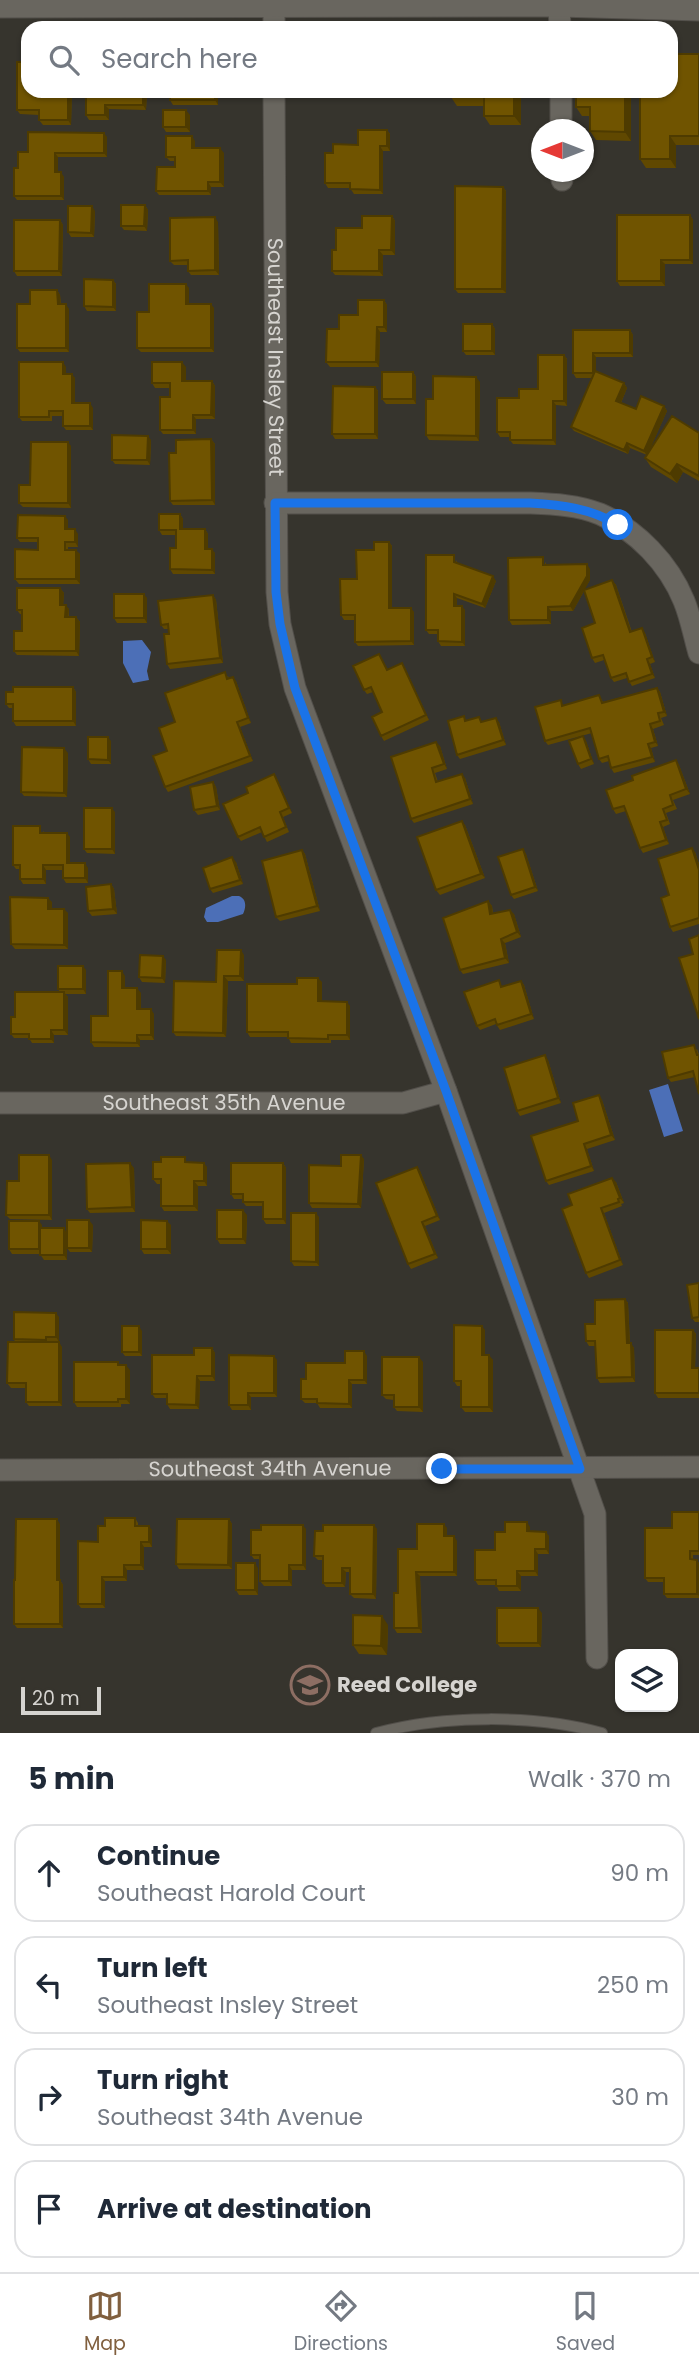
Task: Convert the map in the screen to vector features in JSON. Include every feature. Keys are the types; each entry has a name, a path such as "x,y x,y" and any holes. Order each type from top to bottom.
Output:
{"street":[{"path":"274,5 274,21"},
{"path":"559,6 560,21"},
{"path":"0,7 559,6 699,10"},
{"name":"Southeast Insley Street","path":"274,98 276,592 280,624 295,688 446,1091 596,1514 597,1658"},
{"path":"561,98 561,119"},
{"path":"275,503 530,503 566,505 600,514 636,536 663,564 684,601 699,653"},
{"name":"Southeast 35th Avenue","path":"0,1103 403,1103 446,1091"},
{"name":"Southeast 34th Avenue","path":"0,1470 699,1468"}],"lane":[{"path":"376,1733 529,1720 564,1724 602,1733"}],"water":[{"path":"142,640 151,652 147,671 149,680 133,683 123,663 123,641"},
{"path":"232,896 239,896 245,901 243,914 218,922 207,922 204,917 206,908"},
{"path":"668,1084 683,1131 664,1137 649,1090"}],"building":[{"path":"678,54 699,54 699,136 670,136 670,159 640,159 640,98 678,98"},
{"path":"17,62 21,62 21,98 68,98 68,120 39,120 39,110 17,110"},
{"path":"86,98 143,98 143,105 105,105 105,115 86,115"},
{"path":"170,98 215,98 215,100"},
{"path":"484,98 514,98 514,116 484,116"},
{"path":"576,98 625,98 625,132 594,131 590,107 576,107"},
{"path":"163,110 186,110 186,127 163,127"},
{"path":"358,130 387,130 387,146 380,146 380,190 350,189 350,183 325,183 325,153 333,153 333,144 358,145"},
{"path":"28,132 104,133 104,153 55,153 55,172 61,172 61,196 14,196 14,168 18,168 18,152 28,152"},
{"path":"166,136 192,136 192,148 220,148 220,182 208,182 208,191 156,191 157,167 175,167 175,157 166,157"},
{"path":"455,186 503,187 502,289 455,289"},
{"path":"121,205 145,205 144,226 121,226"},
{"path":"68,206 92,206 91,233 68,232"},
{"path":"617,215 690,215 690,260 661,260 661,281 617,281"},
{"path":"362,216 392,216 391,250 379,250 379,271 332,271 336,228 362,228"},
{"path":"215,217 215,270 188,271 188,260 170,261 170,218"},
{"path":"14,220 60,220 59,271 14,271"},
{"path":"84,279 113,280 113,307 84,306"},
{"path":"149,284 186,284 186,304 211,304 211,348 137,348 137,312 149,312"},
{"path":"30,290 57,290 58,304 66,304 66,348 17,348 17,304 30,304"},
{"path":"358,300 384,300 384,327 377,327 376,362 326,362 327,329 339,329 339,315 358,315"},
{"path":"463,324 492,324 492,351 463,351"},
{"path":"573,330 630,330 630,353 593,353 593,373 573,373"},
{"path":"538,355 564,355 564,401 553,401 553,440 510,440 510,432 497,432 497,398 519,398 519,389 538,389"},
{"path":"19,362 63,362 63,374 72,374 72,403 90,403 90,426 63,426 63,411 49,411 49,417 19,417"},
{"path":"152,362 182,362 182,381 212,381 211,415 193,415 193,430 160,430 160,397 170,397 170,383 152,383"},
{"path":"595,371 624,383 616,401 636,409 641,396 664,406 644,451 627,443 624,450 571,427"},
{"path":"382,372 413,372 413,399 382,399"},
{"path":"433,376 476,377 476,436 426,435 426,399 433,399"},
{"path":"333,386 375,387 375,434 332,434"},
{"path":"672,416 699,433 699,476 677,464 670,474 645,458"},
{"path":"112,435 148,436 147,460 112,460"},
{"path":"211,439 212,500 170,501 169,453 176,453 176,440"},
{"path":"31,442 68,442 68,503 19,503 19,485 30,485"},
{"path":"159,514 180,514 180,529 205,529 205,549 212,549 212,570 170,569 170,548 176,548 176,530 159,530"},
{"path":"18,515 65,516 65,529 75,529 75,542 65,542 65,550 76,550 76,579 15,579 15,549 38,550 38,538 17,538"},
{"path":"374,542 389,542 389,608 411,608 411,641 355,642 355,615 341,615 340,579 357,579 356,550 374,550"},
{"path":"426,555 454,555 454,562 493,576 482,604 454,594 454,606 462,606 462,642 438,641 438,630 426,630"},
{"path":"543,557 543,565 587,564 587,576 570,606 548,607 548,620 509,620 508,558"},
{"path":"612,580 630,632 642,628 652,657 647,659 652,674 629,682 626,673 611,678 603,655 592,658 582,628 595,623 584,590"},
{"path":"17,588 60,588 60,605 66,605 65,617 76,617 76,651 14,651 14,631 22,631 22,610 17,610"},
{"path":"114,594 144,594 144,618 114,618"},
{"path":"213,595 220,658 167,664 164,634 169,634 168,624 161,625 158,601"},
{"path":"379,654 387,670 402,663 426,715 381,736 372,717 382,712 371,687 364,690 353,666"},
{"path":"225,672 227,679 233,677 248,718 237,722 250,756 165,787 153,756 167,751 159,728 175,722 165,693"},
{"path":"13,687 73,687 73,721 13,721 13,704 6,704 6,692 13,692"},
{"path":"657,688 664,712 658,713 660,721 650,724 655,742 648,744 652,757 611,768 608,756 599,759 590,728 545,741 535,707 561,700 562,706 599,695 602,703"},
{"path":"464,716 465,721 479,717 481,722 496,718 503,740 457,755 448,721"},
{"path":"583,736 591,759 578,764 569,741"},
{"path":"88,737 108,737 108,760 88,759"},
{"path":"436,742 444,764 432,768 436,782 462,774 470,799 411,819 391,757"},
{"path":"22,747 64,748 64,793 21,792"},
{"path":"676,760 686,789 670,795 673,805 663,809 667,820 660,822 666,840 640,848 624,806 613,809 606,790 633,780 632,776"},
{"path":"274,774 289,808 280,812 286,827 264,837 260,827 238,837 223,804 248,793 246,787"},
{"path":"213,782 217,806 194,810 190,787"},
{"path":"84,808 112,808 112,849 84,849"},
{"path":"462,821 481,874 436,890 417,837"},
{"path":"13,826 40,826 40,833 67,833 67,863 85,863 85,878 63,878 63,865 43,865 43,879 20,879 20,865 13,865"},
{"path":"692,848 699,870 699,918 670,927 661,898 669,895 658,859"},
{"path":"523,849 535,887 511,895 498,857"},
{"path":"302,850 317,906 276,917 262,861"},
{"path":"232,857 240,880 210,889 203,868"},
{"path":"111,884 113,909 88,911 86,887"},
{"path":"10,897 48,898 48,909 64,909 64,945 11,944"},
{"path":"488,901 490,914 510,910 517,932 501,939 505,958 460,970 443,918"},
{"path":"699,935 699,1019 679,958 693,954 689,939"},
{"path":"217,950 241,950 240,976 224,976 223,1033 173,1032 174,981 216,982"},
{"path":"140,955 163,956 162,978 139,977"},
{"path":"58,966 83,966 83,989 58,989"},
{"path":"108,971 122,971 122,988 137,988 137,1009 151,1009 151,1035 137,1035 137,1043 91,1042 91,1016 108,1016"},
{"path":"297,978 318,978 318,1001 347,1002 347,1035 328,1035 328,1039 288,1038 288,1032 247,1032 247,984 297,984"},
{"path":"499,980 501,987 521,981 531,1014 497,1025 495,1019 477,1026 464,992"},
{"path":"15,992 64,992 64,1030 51,1030 51,1039 29,1039 29,1034 11,1034 11,1017 15,1017"},
{"path":"694,1045 699,1055 699,1094 693,1071 668,1078 662,1052"},
{"path":"545,1055 558,1098 517,1111 504,1068"},
{"path":"599,1095 611,1135 584,1144 591,1166 546,1181 531,1136 578,1121 573,1103"},
{"path":"19,1155 49,1155 49,1215 6,1215 7,1181 19,1181"},
{"path":"341,1155 361,1155 358,1204 309,1203 309,1165 341,1166"},
{"path":"161,1157 185,1157 185,1162 204,1163 204,1181 194,1181 194,1206 161,1206 161,1179 153,1179 153,1162 161,1162"},
{"path":"130,1163 132,1207 87,1209 86,1164"},
{"path":"231,1163 283,1163 283,1219 263,1219 263,1202 243,1202 243,1194 231,1194"},
{"path":"417,1167 437,1216 422,1222 435,1254 408,1264 376,1183"},
{"path":"612,1178 619,1202 601,1208 620,1260 586,1273 562,1209 572,1205 568,1194"},
{"path":"217,1210 243,1210 243,1239 217,1239"},
{"path":"291,1213 316,1213 316,1262 291,1261"},
{"path":"67,1220 89,1220 89,1248 67,1248"},
{"path":"141,1220 167,1221 167,1249 141,1249"},
{"path":"9,1221 39,1221 39,1249 9,1249"},
{"path":"40,1228 64,1228 64,1255 40,1255"},
{"path":"699,1283 699,1317 692,1318 687,1285"},
{"path":"625,1299 632,1377 597,1378 595,1341 586,1341 585,1324 595,1324 595,1300"},
{"path":"14,1312 56,1313 56,1337 46,1337 46,1340 14,1339"},
{"path":"454,1325 482,1326 482,1355 489,1355 489,1407 461,1407 461,1381 454,1381"},
{"path":"122,1326 139,1326 139,1352 122,1352"},
{"path":"655,1330 693,1330 692,1368 699,1368 699,1393 655,1393"},
{"path":"8,1342 59,1342 59,1402 26,1402 26,1383 7,1383"},
{"path":"194,1348 212,1348 212,1376 197,1376 196,1405 167,1404 167,1394 152,1394 152,1355 194,1355"},
{"path":"345,1351 364,1351 364,1380 349,1380 349,1404 317,1403 317,1399 301,1399 301,1379 306,1379 306,1363 345,1363"},
{"path":"229,1355 274,1356 274,1393 248,1393 248,1405 229,1405"},
{"path":"382,1357 419,1357 419,1407 394,1407 394,1395 382,1395"},
{"path":"74,1362 118,1362 118,1365 126,1365 126,1399 118,1399 118,1402 74,1402"},
{"path":"672,1512 699,1512 699,1551 690,1551 690,1559 697,1560 697,1594 664,1594 664,1578 645,1578 645,1528 672,1528"},
{"path":"105,1518 135,1518 135,1526 149,1526 149,1542 141,1542 141,1565 124,1565 124,1577 102,1577 102,1604 78,1604 78,1541 98,1542 98,1526 105,1526"},
{"path":"16,1519 57,1519 60,1624 14,1624"},
{"path":"177,1519 229,1519 228,1565 176,1564"},
{"path":"505,1522 527,1522 527,1531 546,1532 546,1549 535,1549 535,1571 517,1571 517,1586 496,1586 496,1580 475,1580 475,1550 495,1550 495,1532 505,1532"},
{"path":"417,1524 444,1524 444,1536 454,1536 454,1572 416,1572 419,1628 394,1628 394,1593 398,1593 398,1549 417,1549"},
{"path":"261,1525 303,1525 303,1565 289,1565 289,1581 260,1581 260,1555 251,1555 251,1530 261,1530"},
{"path":"323,1525 374,1525 373,1594 350,1594 350,1568 342,1568 342,1583 323,1583 323,1556 314,1556 315,1531 323,1531"},
{"path":"236,1563 255,1563 255,1590 236,1590"},
{"path":"497,1608 538,1608 538,1643 497,1643"},
{"path":"353,1615 382,1616 381,1646 353,1645"}],"place":[{"name":"Reed College","path":"310,1685"}],"route":[{"path":"442,1469 580,1469 446,1091 295,688 286,657 276,592 275,503 566,505 600,514 618,525"}]}
